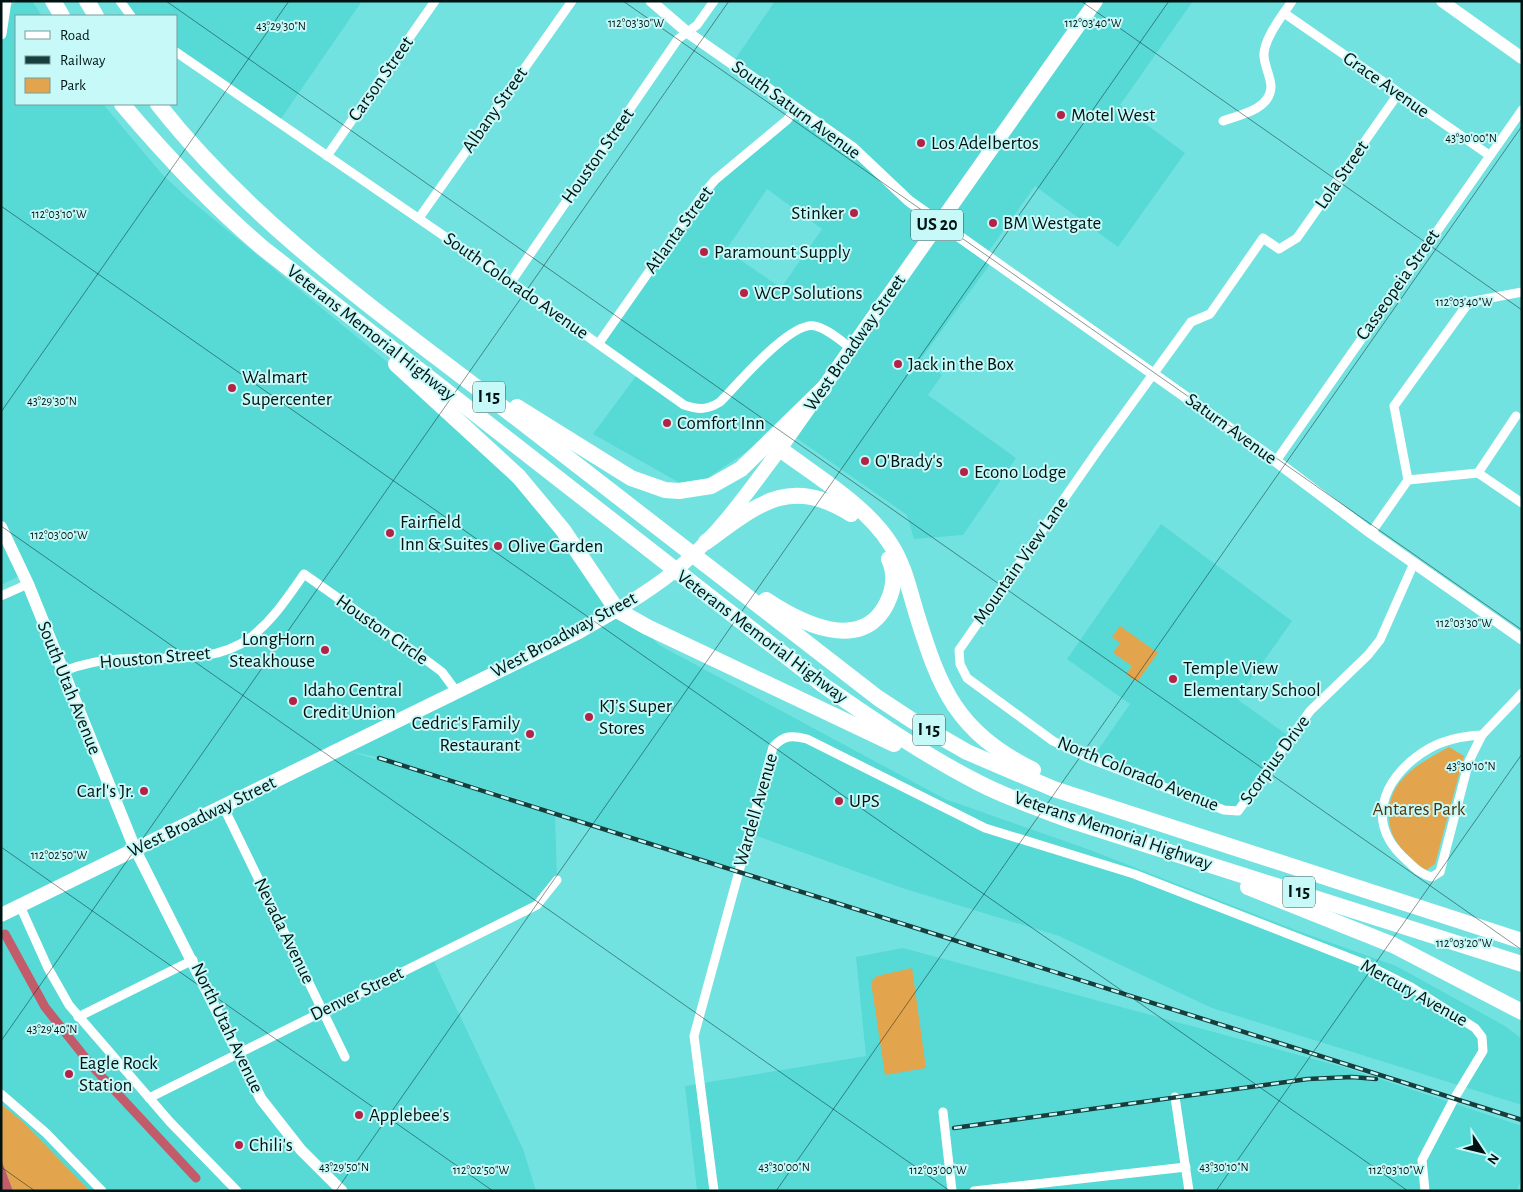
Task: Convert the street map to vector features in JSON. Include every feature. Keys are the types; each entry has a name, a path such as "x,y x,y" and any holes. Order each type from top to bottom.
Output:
{"highway":[{"path":"53,1 61,15"},
{"path":"87,1 95,15"},
{"name":"Veterans Memorial Highway","path":"123,105 163,152 237,227 323,297 433,380 823,685 886,728 979,783 1075,822 1522,964"},
{"name":"Veterans Memorial Highway","path":"159,105 217,172 258,214 370,306 718,572 878,698 953,744 1054,789 1522,941"},
{"path":"323,297 519,477 563,530 617,610 646,627 790,693 924,759 979,783"},
{"path":"370,306 573,443 631,478 664,490 695,490 727,479 748,463 824,388"},
{"path":"780,449 866,514 885,536 903,568 940,682 969,725 1014,760 1045,776 1173,829"},
{"path":"706,542 762,503 783,496 803,495 821,498 851,513 868,528 891,561 894,580 888,601 875,618 862,626 845,630 829,630 812,626 796,619 718,572"},
{"path":"1075,822 1352,928 1420,958 1522,1012"}],"main road":[{"name":"West Broadway Street","path":"1,915 579,632 617,610 665,578 706,542 740,502 780,449 1096,1"},
{"path":"1442,1 1522,58"},
{"name":"South Utah Avenue","path":"1,527 28,584 135,849"}],"street":[{"path":"1,34 6,1"},
{"path":"120,1 130,15"},
{"name":"Carson Street","path":"327,156 436,1"},
{"name":"Albany Street","path":"419,218 572,1"},
{"name":"South Saturn Avenue","path":"651,1 687,32 853,148 909,201 939,222"},
{"name":"Houston Street","path":"511,282 678,39 698,24 714,1"},
{"path":"1223,121 1253,111 1265,102 1271,88 1264,52 1273,31 1292,1"},
{"name":"Grace Avenue","path":"1284,13 1489,156"},
{"name":"South Colorado Avenue","path":"178,53 419,218 684,405 698,409 709,408 720,402 779,343 792,332 804,326 814,325 852,349"},
{"name":"Lola Street","path":"1279,249 1298,238 1398,94"},
{"name":"Atlanta Street","path":"599,344 704,193 715,180 787,120 796,108"},
{"name":"Casseopeia Street","path":"1276,461 1522,110"},
{"name":"Saturn Avenue","path":"939,222 1276,461 1371,533 1522,639"},
{"name":"Mountain View Lane","path":"959,650 1191,322 1210,314 1263,238 1279,249"},
{"path":"1371,533 1408,480 1394,406 1469,302 1522,292"},
{"path":"1478,473 1516,416"},
{"path":"1408,480 1478,473 1522,503"},
{"name":"Scorpius Drive","path":"1238,812 1310,711 1368,655 1380,640 1414,563"},
{"name":"Houston Street","path":"64,671 97,662 192,658 226,650 248,639 263,627 279,610 304,574"},
{"name":"Houston Circle","path":"304,574 442,672 456,691"},
{"path":"1,596 28,584"},
{"name":"North Colorado Avenue","path":"959,650 960,664 966,678 1053,741 1091,760 1224,810 1238,812"},
{"path":"1482,735 1461,736 1430,748 1403,770 1388,789 1382,806 1383,825 1387,837 1395,848 1422,875 1432,877 1440,872 1469,761 1482,735 1522,693"},
{"name":"Wardell Avenue","path":"714,1191 694,1036 773,747 780,740 788,736 807,739 985,828 1134,874 1184,894"},
{"name":"Nevada Avenue","path":"223,806 345,1057"},
{"name":"North Utah Avenue","path":"135,849 193,960 261,1099 276,1120 315,1165 342,1191"},
{"name":"Denver Street","path":"149,1098 322,1010 537,905 557,880"},
{"name":"Mercury Avenue","path":"1184,894 1365,964 1411,988 1475,1028 1482,1037 1483,1051 1454,1099 1422,1160 1425,1191"},
{"path":"20,906 59,991 78,1016 149,1098 237,1191"},
{"path":"78,1016 193,960"},
{"path":"1,1094 46,1133 102,1191"},
{"path":"1175,1097 1189,1191"},
{"path":"943,1112 952,1191"},
{"path":"974,1191 1186,1167"}],"shaded area":[{"path":"18,1 32,1 41,15 15,15 15,105 104,105 161,173 183,194 459,421 634,620 659,645 945,799 1090,850 1298,931 1396,966 1505,1026 1522,1039 1522,1105 1212,1008 1059,936 902,888 749,833 738,872 522,800 399,762 349,751 555,815 557,880 537,905 432,957 523,1149 536,1191 90,1191 22,1121 1,1104 1,597 28,584 23,574 1,585 1,34 7,8"},
{"path":"122,1 362,1 278,123 178,53 178,15 131,15"},
{"path":"775,1 1193,1 1120,105 1185,153 1118,247 1035,186 986,255 993,260 921,359 942,375 928,395 1016,458 963,535 914,539 907,515 782,428 706,479 680,483 593,434 639,372 599,343 704,193 796,109 732,64","holes":["767,189 822,229 781,288 726,250"]},
{"name":"Temple View Elementary School","path":"1161,524 1292,621 1237,699 1290,737 1238,811 1091,760 1130,704 1067,659"},
{"path":"903,948 1343,1067 1522,1126 1522,1176 1517,1191 697,1191 685,1086 866,1056 856,957"},
{"path":"1,1159 13,1191 1,1191"}],"green space":[{"path":"1120,626 1158,653 1137,682 1126,674 1132,666 1113,653 1120,643 1112,637"},
{"name":"Antares Park","path":"1449,747 1464,756 1435,864 1425,871 1398,844 1390,828 1389,811 1391,799 1395,789 1410,772"},
{"path":"912,968 926,1068 885,1075 871,982 877,976"},
{"path":"1,1104 22,1121 90,1191 13,1191 1,1159"}],"waterway":[{"path":"5,934 45,1007 91,1065 196,1178"}],"railway":[{"path":"379,758 1522,1120"},
{"path":"954,1128 1308,1079 1352,1077 1376,1079"}],"place":[{"name":"Motel West","path":"1061,115"},
{"name":"Los Adelbertos","path":"921,143"},
{"name":"Stinker","path":"854,213"},
{"name":"BM Westgate","path":"993,223"},
{"name":"Paramount Supply","path":"704,252"},
{"name":"WCP Solutions","path":"744,293"},
{"name":"Jack in the Box","path":"898,364"},
{"name":"Walmart Supercenter","path":"232,388"},
{"name":"Comfort Inn","path":"667,423"},
{"name":"O'Brady's","path":"865,461"},
{"name":"Econo Lodge","path":"964,472"},
{"name":"Fairfield Inn & Suites","path":"390,533"},
{"name":"Olive Garden","path":"498,546"},
{"name":"LongHorn Steakhouse","path":"325,650"},
{"name":"Temple View Elementary School","path":"1173,679"},
{"name":"Idaho Central Credit Union","path":"293,701"},
{"name":"KJ’s Super Stores","path":"589,717"},
{"name":"Cedric's Family Restaurant","path":"530,734"},
{"name":"Carl's Jr.","path":"144,791"},
{"name":"UPS","path":"839,801"},
{"name":"Eagle Rock Station","path":"69,1074"},
{"name":"Applebee's","path":"359,1115"},
{"name":"Chili's","path":"239,1145"}]}
